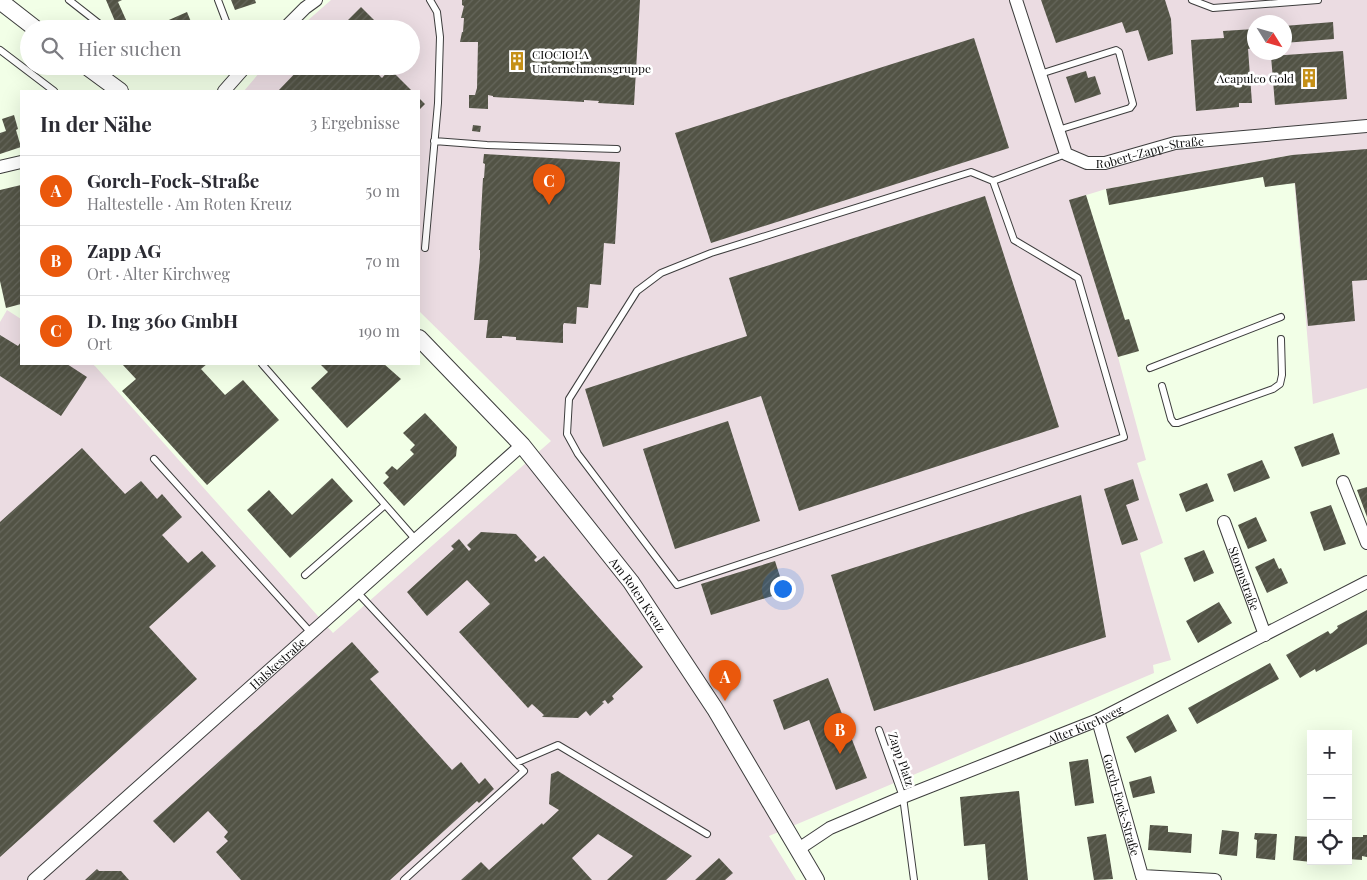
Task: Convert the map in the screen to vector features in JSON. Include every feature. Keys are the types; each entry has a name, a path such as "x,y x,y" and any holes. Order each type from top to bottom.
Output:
{"street":[{"path":"293,20 316,0"},
{"path":"1016,0 1066,154"},
{"path":"0,2 24,20"},
{"path":"98,75 119,90"},
{"path":"225,90 237,75"},
{"name":"Robert-Zapp-Straße","path":"1066,154 1087,163 1105,163 1175,143 1367,126"},
{"path":"0,167 20,162"},
{"name":"Am Roten Kreuz","path":"420,339 522,445 631,582 715,709 816,880"},
{"name":"Halskestraße","path":"34,880 522,445"},
{"path":"1342,482 1367,543"},
{"name":"Stormstraße","path":"1224,522 1265,635"},
{"name":"Alter Kirchweg","path":"797,850 830,828 1098,720 1367,582"},
{"name":"Gorch-Fock-Straße","path":"1098,720 1142,876 1215,880"}],"lane":[{"path":"69,0 95,20"},
{"path":"218,0 226,20"},
{"path":"425,248 438,103 439,29 437,12 430,0"},
{"path":"1192,0 1213,8 1318,0"},
{"path":"0,50 20,65"},
{"path":"1040,74 1116,50 1119,52 1133,104 1130,108 1058,130"},
{"path":"33,75 53,90"},
{"path":"434,141 487,145 617,149"},
{"path":"994,181 1014,240 1078,278 1124,437 677,585 578,454 568,434 569,399 637,291 661,273 711,253 972,172 994,181 1066,154"},
{"path":"1150,368 1281,317"},
{"path":"1162,386 1171,419 1174,423 1273,390 1280,384 1282,375 1281,339"},
{"path":"263,365 416,540"},
{"path":"154,458 312,634"},
{"path":"305,575 385,505"},
{"path":"358,593 524,771 404,880"},
{"name":"Zapp Platz","path":"879,730 903,797 914,880"},
{"path":"516,763 558,745 707,834"}],"shaded area":[{"path":"331,0 1367,0 1367,388 1313,404 1292,155 1106,189 1070,200 1118,357 1146,460 1137,463 1163,543 1140,553 1171,660 1153,665 1154,673 769,836 796,880 0,880 0,322 7,310 20,318 20,365 95,366 333,633 551,441 420,312 420,90 245,90 257,75 420,75 420,20 308,20"}],"building":[{"path":"106,0 122,0 118,2 126,20 114,20"},
{"path":"231,0 255,0 256,3 235,10"},
{"path":"462,0 640,0 634,105 598,103 599,101 584,100 584,102 493,97 488,95 488,109 469,108 469,95 475,95 477,88 478,42 460,42 464,18 461,18 464,6 462,5"},
{"path":"1041,0 1165,0 1171,19 1173,54 1148,61 1138,30 1126,33 1122,22 1056,43"},
{"path":"361,7 374,20 348,20"},
{"path":"187,12 190,20 169,20"},
{"path":"1333,22 1334,39 1292,42 1292,25"},
{"path":"1247,29 1247,60 1249,60 1252,103 1239,103 1239,107 1196,111 1191,40 1224,38 1223,31"},
{"path":"974,38 1009,148 711,243 675,133"},
{"name":"Acapulco Gold","path":"1343,51 1347,99 1275,105 1271,60 1292,60 1292,55"},
{"path":"1086,71 1088,78 1095,76 1101,94 1075,103 1066,77"},
{"path":"293,75 379,75 382,78 385,75 396,75 411,90 279,90"},
{"path":"420,99 425,104 420,109"},
{"path":"14,115 20,147 0,154 0,133 6,131 2,119"},
{"path":"473,125 481,126 480,132 472,131"},
{"path":"1367,149 1367,280 1352,281 1355,321 1308,326 1295,183 1265,187 1263,177 1109,205 1106,189 1292,155"},
{"path":"484,154 620,162 615,244 604,243 601,285 590,284 588,308 577,307 576,324 564,323 563,343 516,340 516,337 502,336 502,338 486,338 488,320 474,320 480,257"},
{"path":"20,185 20,304 6,308 0,281 0,190"},
{"path":"1086,195 1125,320 1129,319 1139,351 1118,357 1069,200"},
{"path":"985,196 1059,427 799,511 761,396 603,447 585,389 747,336 729,278"},
{"path":"0,335 18,346 20,343 20,365 69,365 87,377 61,416 0,376"},
{"path":"123,365 206,365 201,369 225,395 243,380 279,420 207,485 122,391 136,379"},
{"path":"321,365 385,365 401,379 347,428 311,388 328,372"},
{"path":"425,413 457,447 456,456 404,506 383,483 389,477 385,473 392,466 397,470 414,454 410,450 415,445 403,433"},
{"path":"728,421 760,521 675,549 643,449"},
{"path":"1333,433 1340,454 1302,467 1294,447"},
{"path":"82,448 125,494 141,481 157,499 162,494 182,517 162,535 188,563 202,551 216,566 149,627 197,679 0,857 0,522"},
{"path":"1262,460 1270,478 1234,492 1227,474"},
{"path":"332,478 353,501 290,558 247,510 269,490 292,515"},
{"path":"1133,479 1139,500 1126,505 1138,540 1122,545 1104,489"},
{"path":"1207,483 1214,501 1186,512 1179,494"},
{"path":"1367,487 1367,517 1357,490"},
{"path":"1081,495 1106,637 874,711 831,575"},
{"path":"1331,505 1346,544 1324,551 1310,512"},
{"path":"1256,517 1267,541 1248,549 1238,525"},
{"path":"481,532 516,534 537,557 534,560 536,562 544,556 643,667 612,696 614,699 608,704 605,700 602,702 604,703 590,716 586,711 578,718 542,717 544,715 532,704 528,708 459,632 490,604 467,580 427,616 407,592 454,549 451,546 459,539 469,551 471,549 467,545"},
{"path":"1204,550 1214,573 1194,582 1184,558"},
{"path":"1274,558 1288,583 1267,593 1255,567"},
{"path":"775,561 785,592 711,615 701,584"},
{"path":"1219,602 1232,623 1198,643 1186,621"},
{"path":"1367,610 1367,644 1316,672 1315,669 1300,678 1286,655 1328,631 1330,634 1332,633 1338,628 1337,626"},
{"path":"352,642 379,672 370,679 452,770 461,762 479,784 485,778 494,789 479,803 477,801 390,880 241,880 216,852 228,841 224,837 228,832 208,811 174,843 153,821"},
{"path":"1270,663 1279,679 1197,724 1188,708"},
{"path":"828,678 867,778 836,790 809,720 784,730 773,700"},
{"path":"1168,714 1177,731 1135,753 1126,737"},
{"path":"1088,759 1094,803 1075,806 1069,762"},
{"path":"558,771 692,856 666,880 607,880 633,856 598,834 572,858 592,880 461,880 481,862 489,870 559,810 549,804 551,774"},
{"path":"1151,776 1155,793 1133,798 1129,782"},
{"path":"1019,791 1028,880 988,880 985,844 964,846 960,797"},
{"path":"1150,825 1168,826 1168,832 1192,834 1191,853 1148,850"},
{"path":"1222,830 1239,832 1237,856 1219,854"},
{"path":"1255,833 1277,834 1275,860 1256,858 1257,840 1254,839"},
{"path":"1106,834 1113,879 1094,880 1087,837"},
{"path":"1363,835 1367,835 1367,857 1362,856 1362,860 1352,859 1352,837 1363,837"},
{"path":"1295,836 1307,837 1307,862 1293,860"},
{"path":"719,858 733,873 725,880 695,880"},
{"path":"97,869 99,871 121,871 129,880 85,880"}],"place":[{"name":"CIOCIOLA Unternehmensgruppe","path":"517,61"},
{"name":"Acapulco Gold","path":"1309,78"},
{"name":"D. Ing 360 GmbH","path":"549,205"},
{"name":"Gorch-Fock-Straße","path":"725,701"},
{"name":"Zapp AG","path":"840,754"}]}
